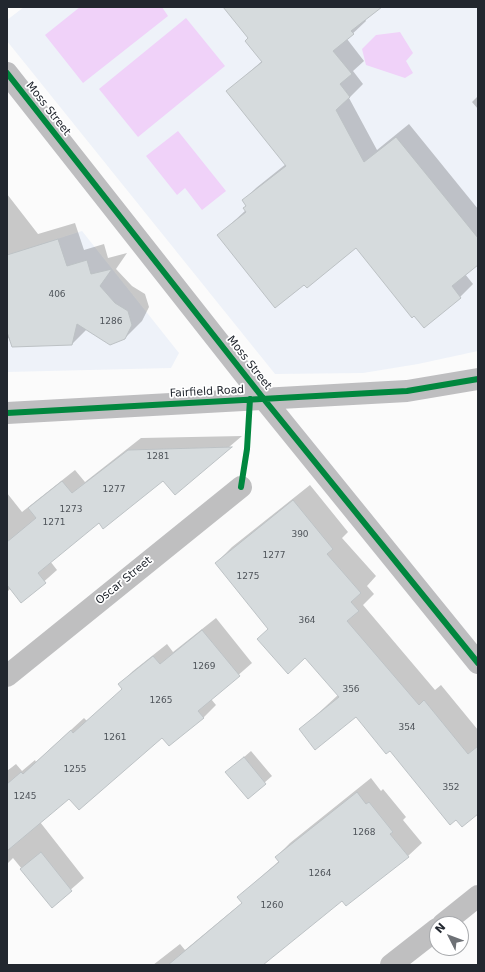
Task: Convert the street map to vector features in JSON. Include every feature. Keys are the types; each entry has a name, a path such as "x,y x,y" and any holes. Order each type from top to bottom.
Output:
{"street":[{"name":"Moss Street","path":"7,73 263,398 478,663"},
{"name":"Fairfield Road","path":"7,412 407,391 478,379"},
{"name":"Oscar Street","path":"7,676 242,487"},
{"path":"453,916 478,896"},
{"path":"392,965 429,935"}],"shaded area":[{"path":"24,7 478,7 478,351 418,364 363,373 275,374 7,41 7,20"},
{"path":"80,7 162,7 168,16 83,83 45,35"},
{"path":"186,18 225,66 138,137 99,89"},
{"path":"400,32 413,53 406,61 413,73 405,78 366,65 362,49 376,35"},
{"path":"178,131 226,191 202,210 185,188 177,195 146,156"},
{"path":"82,231 179,353 171,368 7,372 7,255"}],"building":[{"path":"223,7 382,7 351,31 354,34 333,51 352,74 340,84 350,97 336,110 364,162 396,137 478,238 478,265 452,286 461,298 424,328 414,316 412,318 356,248 307,288 304,285 275,308 217,235 246,212 243,208 246,206 242,200 286,166 226,91 262,62 245,41 248,38"},
{"path":"58,239 67,266 87,260 91,274 112,269 100,286 115,303 128,311 132,325 125,339 110,345 77,324 72,345 12,347 7,332 7,255"},
{"path":"232,447 175,495 163,481 103,529 99,523 38,573 46,583 21,603 7,585 7,542 36,518 28,508 62,481 72,493 128,450"},
{"path":"293,500 333,549 327,554 361,593 351,602 359,611 347,621 419,705 424,700 468,754 478,746 478,814 462,827 456,820 450,825 390,751 386,754 356,717 315,750 299,729 339,697 305,658 288,674 257,639 268,629 215,563"},
{"path":"202,630 240,676 198,711 204,718 169,746 162,738 79,810 69,799 7,851 7,784 21,772 23,774 71,730 73,733 122,689 118,684 153,656 160,664"},
{"path":"244,757 266,784 248,799 225,772"},
{"path":"357,792 366,804 369,802 393,832 390,834 409,857 346,906 342,901 263,965 168,965 242,903 237,897 279,862 275,857"},
{"path":"41,852 72,891 52,908 20,869"}],"cycle path":[{"path":"7,73 263,398 478,663"},
{"path":"7,413 407,391 478,379"},
{"path":"241,487 247,449 250,399"}]}
